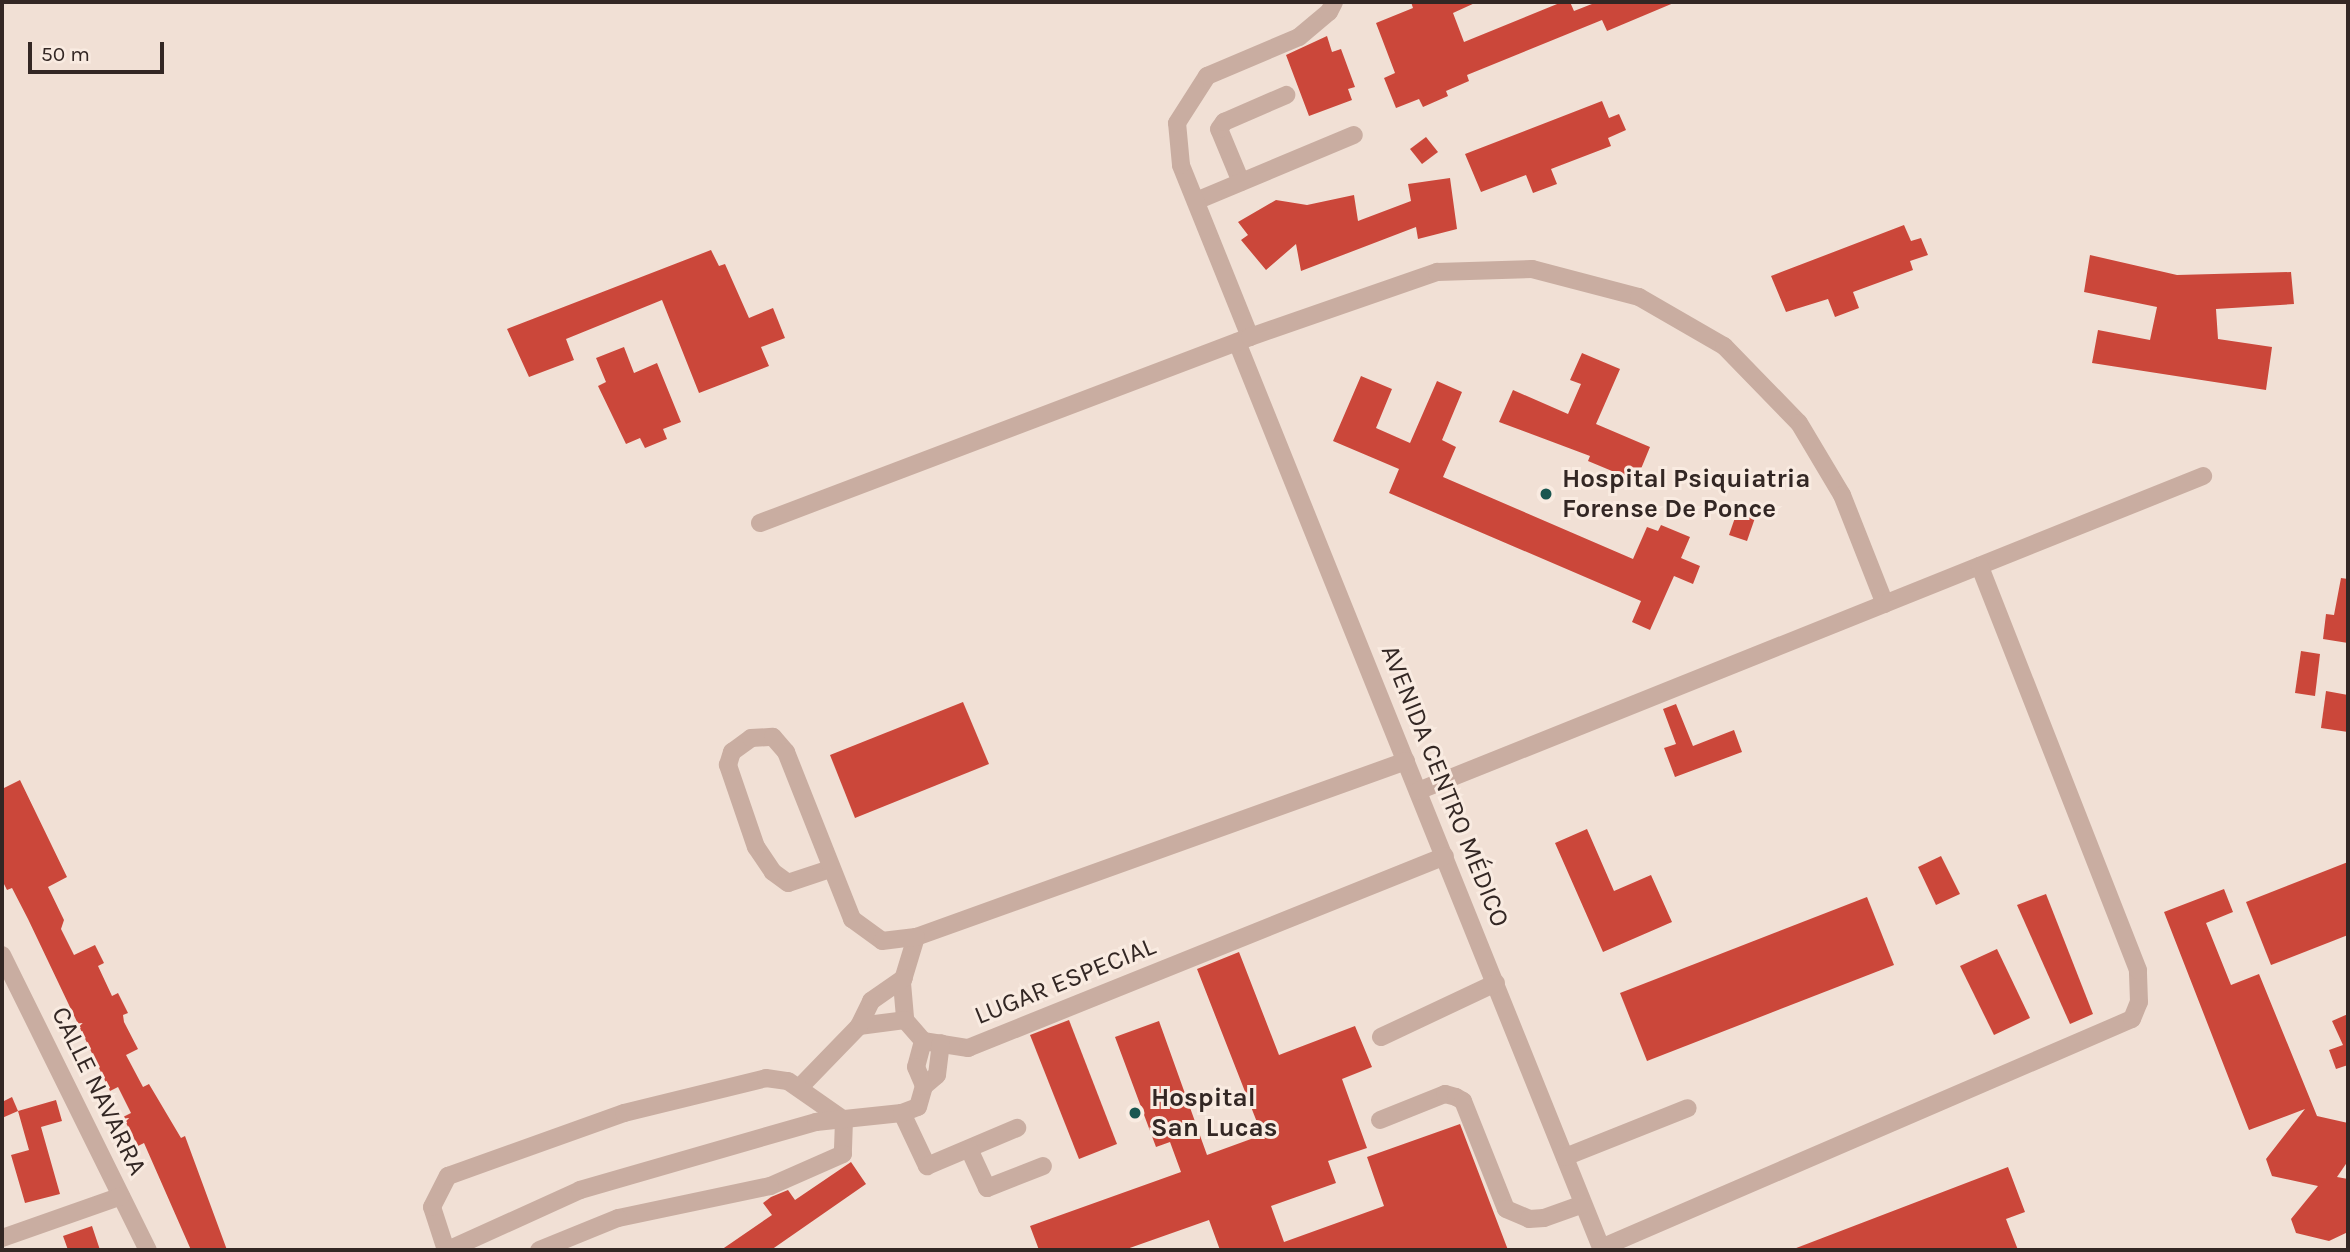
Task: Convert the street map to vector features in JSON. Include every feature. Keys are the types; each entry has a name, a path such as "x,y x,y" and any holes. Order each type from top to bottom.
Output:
{"street":[{"name":"AVENIDA CENTRO MÉDICO","path":"1334,2 1329,12 1299,37 1207,76 1177,123 1181,165 1243,339 1406,761 1602,1249"},
{"path":"1241,183 1219,129 1224,122 1286,95"},
{"path":"1196,201 1354,135"},
{"path":"760,523 1243,339 1437,272 1532,270 1639,297 1724,346 1800,424 1842,495 1885,604"},
{"path":"1418,791 2203,476"},
{"path":"1602,1249 2132,1019 2139,1002 2138,970 1980,566"},
{"path":"830,869 806,881 788,883 773,872 756,847 728,765 732,752 751,738 773,737 786,752 852,919 882,942 916,937 1406,761"},
{"name":"LUGAR ESPECIAL","path":"932,1042 968,1048 1445,856"},
{"path":"905,1020 904,978 916,937"},
{"name":"CALLE NAVARRA","path":"2,955 148,1250"},
{"path":"799,1088 859,1026 871,1001 904,978"},
{"path":"1381,1037 1496,983"},
{"path":"844,1120 788,1081 766,1078 624,1113 448,1176 432,1207 447,1250 580,1190 816,1122 844,1120 902,1113 918,1107 924,1086 916,1067 932,1042 905,1020 859,1026"},
{"path":"1380,1120 1445,1094 1456,1097 1463,1101 1506,1209 1530,1219 1544,1218 1583,1204"},
{"path":"1565,1157 1688,1108"},
{"path":"902,1113 927,1166 1017,1128"},
{"path":"539,1250 618,1218 770,1186 843,1154 844,1120"},
{"path":"968,1149 987,1188 1043,1166"},
{"path":"2,1238 121,1196"}],"building":[{"path":"1411,2 1477,2 1453,13 1464,42 1562,2 1570,2 1574,11 1597,2 1676,2 1607,31 1602,20 1467,75 1469,81 1446,91 1448,96 1423,107 1419,99 1396,108 1384,78 1395,73 1376,23 1413,8"},
{"path":"1327,36 1332,52 1341,49 1355,87 1348,89 1352,100 1309,116 1286,55"},
{"path":"1602,101 1609,118 1619,114 1626,130 1608,138 1611,146 1551,169 1557,184 1533,193 1526,175 1481,192 1465,154"},
{"path":"1426,137 1438,152 1422,164 1410,149"},
{"path":"1450,178 1457,229 1418,239 1416,227 1301,271 1296,244 1266,270 1241,240 1248,235 1238,222 1276,200 1307,205 1354,195 1358,221 1411,201 1408,184"},
{"path":"1904,225 1911,241 1921,238 1928,255 1910,261 1913,270 1853,292 1859,308 1835,317 1828,299 1786,312 1771,276"},
{"path":"711,250 719,266 725,264 749,318 773,308 785,338 761,347 769,366 699,393 662,300 566,339 574,360 529,377 507,329"},
{"path":"2090,255 2177,275 2291,272 2294,304 2216,309 2218,339 2272,347 2266,390 2092,363 2098,330 2150,340 2157,307 2084,292"},
{"path":"624,347 634,373 657,363 681,422 663,429 667,439 645,448 640,438 626,444 598,386 606,382 596,358"},
{"path":"1582,353 1620,369 1596,424 1650,447 1636,481 1588,461 1590,456 1499,422 1513,390 1568,414 1581,384 1570,380"},
{"path":"1361,376 1392,389 1376,428 1410,443 1437,381 1462,392 1442,440 1456,447 1443,477 1633,559 1647,527 1658,531 1661,525 1690,537 1681,558 1700,566 1693,584 1674,576 1650,630 1632,622 1641,601 1389,493 1399,469 1333,441"},
{"path":"1738,509 1756,515 1747,541 1729,535"},
{"path":"2341,578 2348,579 2348,643 2323,639 2326,614 2334,615"},
{"path":"2301,651 2320,654 2315,696 2295,693"},
{"path":"2326,691 2348,695 2348,732 2321,728"},
{"path":"963,702 989,764 855,818 830,755"},
{"path":"1676,704 1693,746 1734,730 1742,752 1675,777 1664,748 1676,744 1663,709"},
{"path":"20,780 67,877 48,887 64,920 61,929 74,955 95,945 104,963 98,966 112,996 118,993 128,1013 123,1015 124,1022 138,1049 126,1055 143,1087 149,1084 181,1138 185,1136 227,1250 191,1250 144,1143 138,1146 123,1117 131,1113 118,1087 110,1091 28,919 12,888 7,890 2,880 2,789"},
{"path":"1587,829 1614,891 1651,875 1672,922 1603,952 1555,843"},
{"path":"1941,856 1960,894 1936,905 1918,867"},
{"path":"2348,862 2348,935 2271,965 2246,902"},
{"path":"2224,889 2233,912 2206,923 2231,985 2259,974 2317,1116 2348,1123 2348,1161 2337,1177 2348,1179 2348,1232 2329,1241 2296,1233 2291,1219 2318,1186 2272,1176 2266,1159 2305,1109 2249,1130 2164,912"},
{"path":"2046,894 2093,1014 2070,1024 2017,905"},
{"path":"1867,897 1894,965 1647,1061 1620,993"},
{"path":"1997,949 2030,1018 1994,1035 1960,966"},
{"path":"1239,952 1279,1055 1355,1026 1372,1067 1342,1079 1367,1148 1328,1161 1336,1183 1271,1206 1284,1242 1384,1206 1367,1157 1460,1124 1508,1250 1220,1250 1209,1220 1124,1250 1039,1250 1030,1226 1181,1172 1170,1142 1156,1147 1115,1037 1159,1021 1207,1155 1262,1135 1197,969"},
{"path":"2348,1014 2348,1065 2336,1069 2329,1050 2343,1045 2332,1021"},
{"path":"1069,1020 1117,1144 1079,1159 1030,1035"},
{"path":"12,1097 18,1111 2,1118 2,1102"},
{"path":"56,1100 62,1121 41,1127 60,1194 25,1203 11,1155 29,1150 18,1111"},
{"path":"851,1162 866,1184 771,1250 721,1250 772,1215 763,1203 771,1197 788,1190 795,1200"},
{"path":"2008,1167 2025,1212 2006,1219 2018,1250 1791,1250"},
{"path":"92,1226 100,1250 68,1250 63,1236"}],"place":[{"name":"Hospital Psiquiatria Forense De Ponce","path":"1546,494"},
{"name":"Hospital San Lucas","path":"1135,1113"}]}
